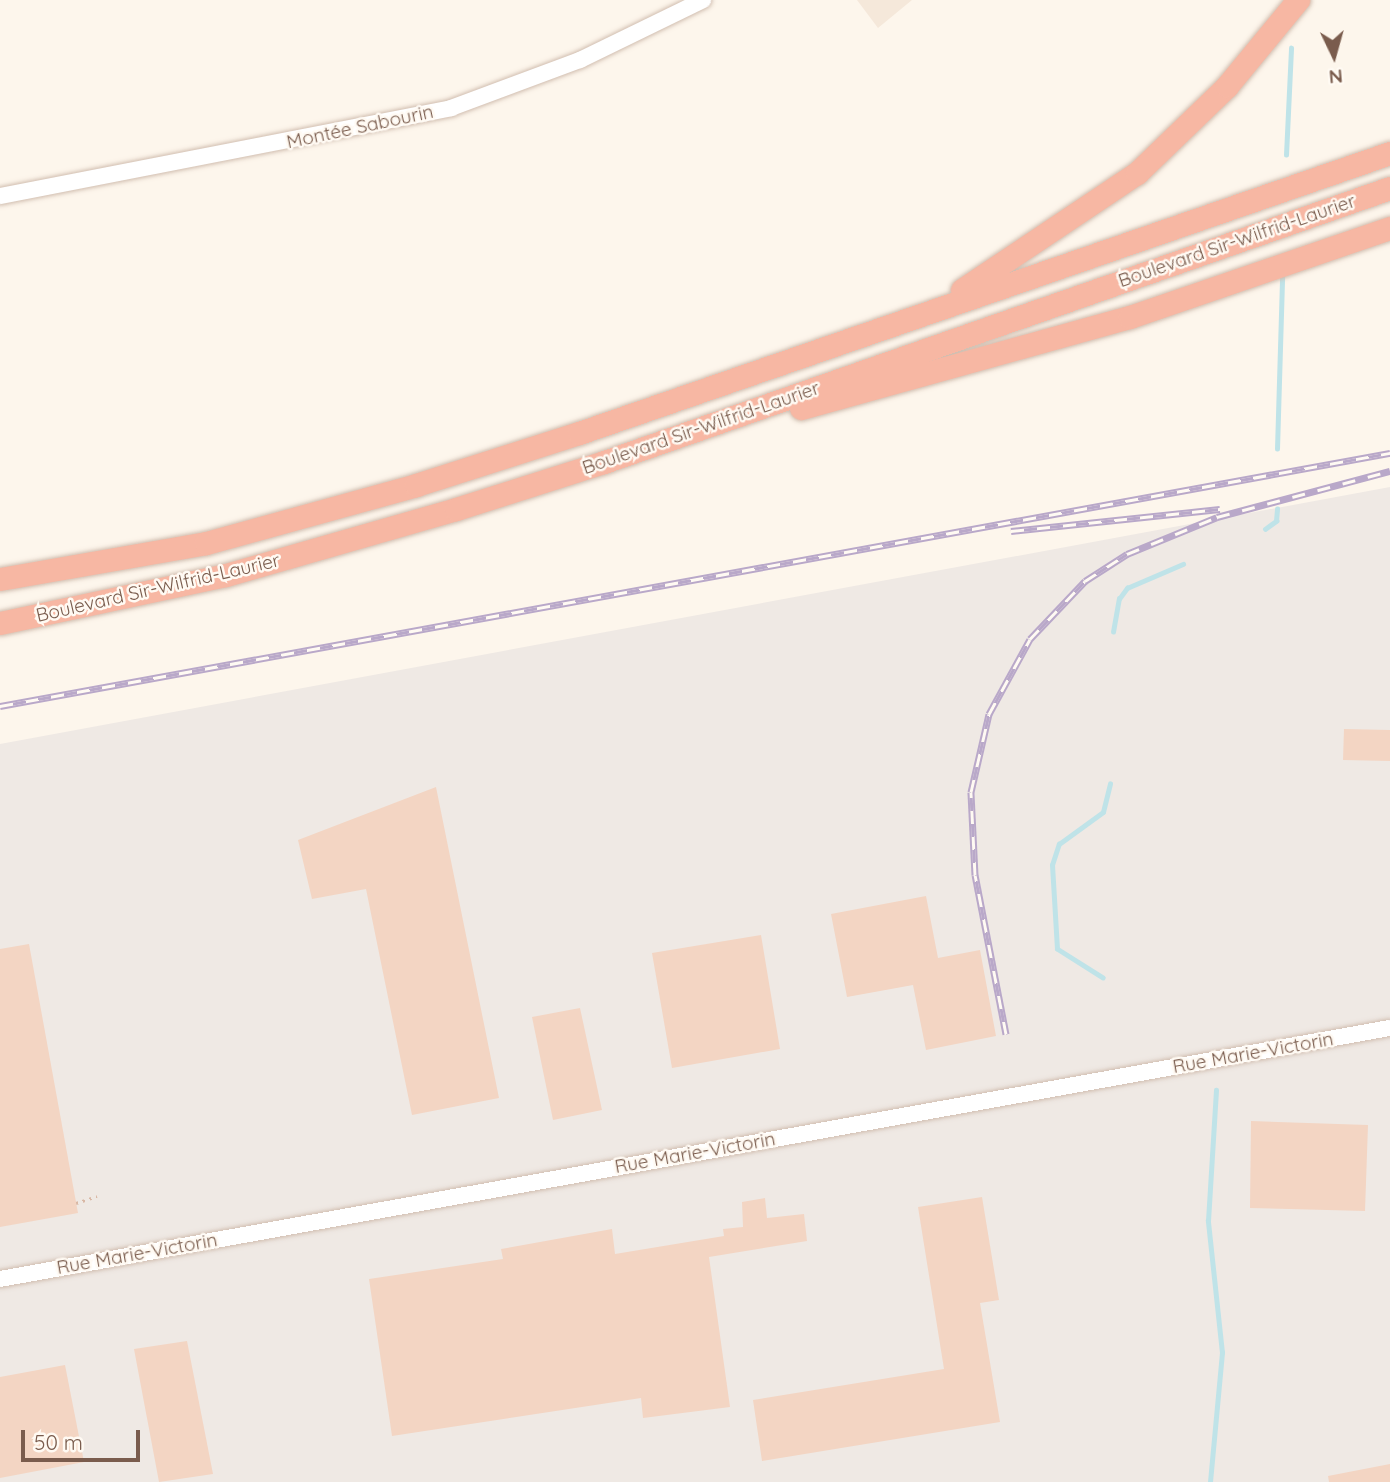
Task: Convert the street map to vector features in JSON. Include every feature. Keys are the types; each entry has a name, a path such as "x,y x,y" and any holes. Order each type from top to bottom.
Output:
{"highway":[{"path":"933,309 1137,173 1227,86 1298,0"},
{"name":"Boulevard Sir-Wilfrid-Laurier","path":"0,579 206,542 369,498 579,433 1390,153"},
{"name":"Boulevard Sir-Wilfrid-Laurier","path":"0,623 245,570 604,462 1390,188"},
{"path":"604,462 1105,325 1390,228"}],"street":[{"name":"Montée Sabourin","path":"0,196 451,108 580,60 703,0"},
{"name":"Rue Marie-Victorin","path":"0,1279 1390,1028"}],"path":[{"path":"76,1203 97,1196"}],"shaded area":[{"path":"857,0 912,0 878,28"},
{"path":"1390,487 1390,1482 0,1482 0,744"}],"building":[{"path":"1344,729 1390,730 1390,761 1343,760"},
{"path":"436,787 499,1098 412,1115 366,889 312,899 298,840"},
{"path":"926,896 938,958 980,950 996,1036 926,1050 913,985 847,997 831,914"},
{"path":"761,935 780,1049 672,1068 652,953"},
{"path":"29,944 78,1213 0,1227 0,949"},
{"path":"580,1008 602,1110 553,1120 532,1017"},
{"path":"1251,1121 1368,1125 1365,1211 1250,1208"},
{"path":"982,1197 999,1300 980,1303 1000,1422 762,1461 753,1400 944,1369 918,1207"},
{"path":"765,1198 767,1218 804,1214 807,1241 709,1257 730,1407 643,1418 641,1398 392,1436 369,1279 503,1259 501,1249 612,1229 615,1254 724,1236 723,1229 743,1227 742,1202"},
{"path":"187,1341 213,1474 159,1482 134,1349"},
{"path":"65,1365 84,1462 0,1478 0,1377"},
{"path":"1390,1464 1390,1482 1329,1482 1328,1476"}],"waterway":[{"path":"1286,155 1291,48"},
{"path":"1277,449 1282,278"},
{"path":"1265,529 1276,521 1277,509"},
{"path":"1113,632 1119,599 1127,588 1183,564"},
{"path":"1103,978 1057,949 1052,865 1059,844 1103,812 1110,784"},
{"path":"1210,1482 1222,1353 1208,1221 1216,1090"}],"railway":[{"path":"0,706 1390,453"},
{"path":"1006,1034 975,875 971,792 989,714 1030,639 1085,581 1127,554 1217,517 1390,471"},
{"path":"1011,531 1220,509"}]}
